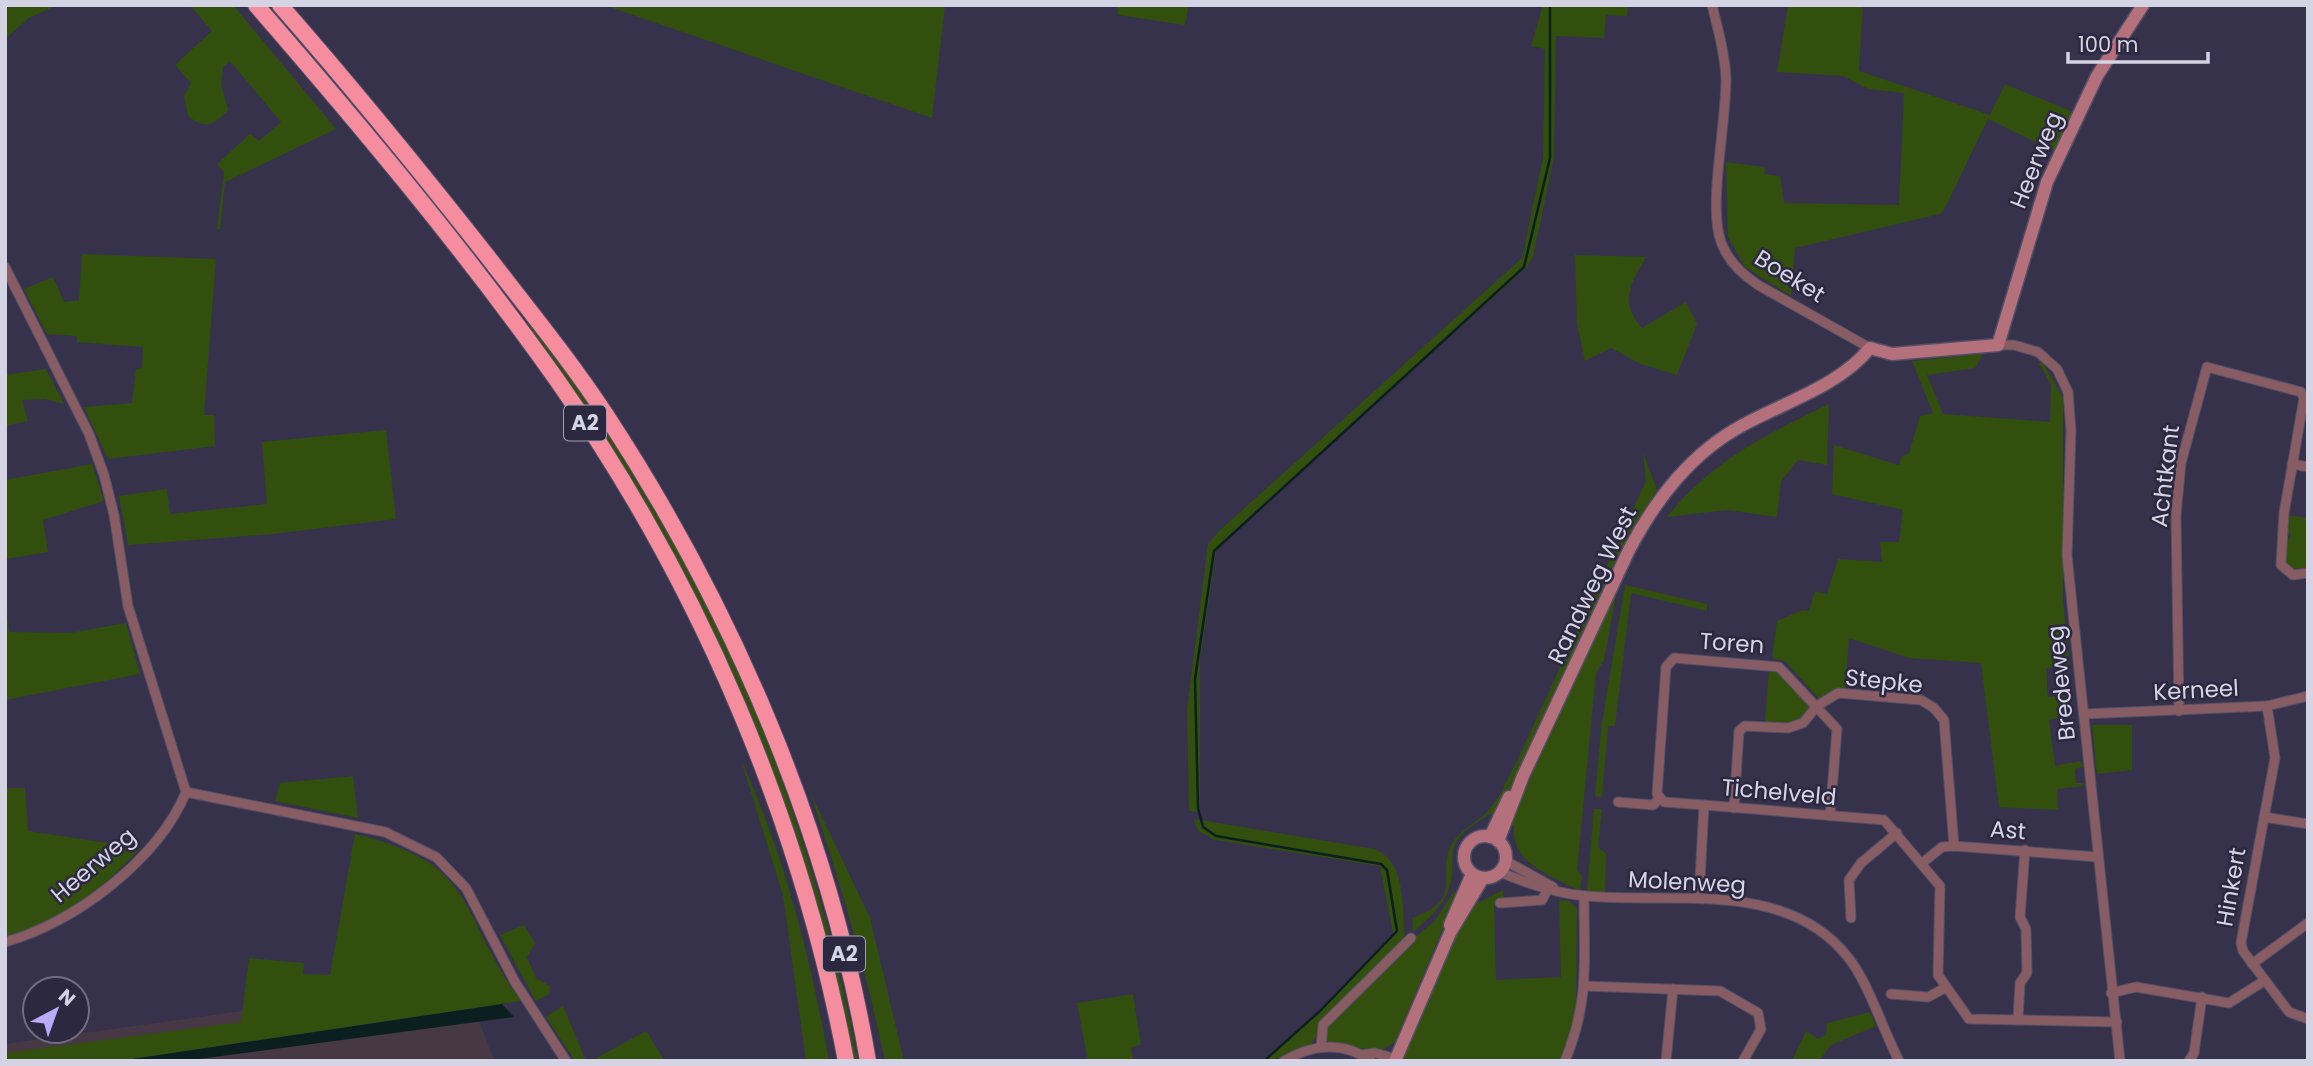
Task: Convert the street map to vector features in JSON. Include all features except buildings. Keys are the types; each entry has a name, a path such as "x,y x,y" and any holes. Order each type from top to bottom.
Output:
{"highway":[{"name":"A2","path":"256,5 428,210 501,304 579,413 662,551 714,651 776,803 818,938 846,1061"},
{"name":"A2","path":"280,5 516,293 604,411 659,499 735,647 795,792 834,913 868,1061"}],"street":[{"name":"Boeket","path":"1712,5 1726,77 1717,210 1719,236 1728,258 1740,273 1870,348 1892,354 1998,345"},
{"name":"Heerweg","path":"1998,345 2047,182 2097,76 2143,5"},
{"path":"5,267 89,434 104,475 114,515 128,606 186,792 385,832 436,857 467,888 515,982 566,1061"},
{"name":"Bredeweg","path":"1998,345 2014,345 2038,352 2057,369 2068,392 2071,430 2067,556 2120,1061"},
{"name":"Randweg West","path":"1494,839 1629,550 1646,518 1674,480 1718,440 1855,366 1870,348"},
{"name":"Achtkant","path":"2179,711 2176,515 2181,463 2207,367 2301,392 2305,414"},
{"path":"2305,414 2292,464 2283,522 2281,565 2294,575 2308,573"},
{"path":"2292,464 2308,467"},
{"name":"Toren","path":"1659,799 1666,667 1670,660 1771,664 1779,667 1837,729 1830,816"},
{"name":"Stepke","path":"1817,706 1838,693 1921,700 1934,708 1944,720 1954,846"},
{"name":"Kerneel","path":"2084,713 2267,706 2308,696"},
{"path":"1734,808 1739,731 1745,726 1788,728 1803,723 1817,706"},
{"name":"Hinkert","path":"2267,706 2275,758 2241,943 2252,964 2288,1012 2308,1019"},
{"name":"Heerweg","path":"5,942 53,925 117,879 150,846 186,792"},
{"path":"1618,802 1653,805 1659,799 1704,805"},
{"name":"Tichelveld","path":"1699,898 1704,805 1884,820 1897,832 1940,887 1938,975 1969,1019 2117,1022"},
{"path":"2264,817 2308,824"},
{"path":"1851,918 1849,880 1861,863 1897,832"},
{"path":"1362,1055 1375,1053 1395,1060 1450,933 1450,922 1477,876 1503,867 1505,850 1494,839 1476,838 1466,848 1464,862 1477,876"},
{"path":"1921,864 1942,847 1954,846"},
{"name":"Ast","path":"1954,846 2098,857"},
{"path":"2018,1020 2020,983 2027,973 2026,929 2020,917 2025,850"},
{"name":"Molenweg","path":"1503,867 1561,892 1584,896 1699,898 1757,905 1785,913 1838,944 1850,959 1899,1061"},
{"path":"1500,903 1542,900 1549,887"},
{"path":"1565,1061 1578,1029 1584,986 1584,896"},
{"path":"2252,964 2308,923"},
{"path":"1321,1047 1323,1025 1410,938"},
{"path":"2111,993 2136,987 2234,1001 2264,981"},
{"path":"1584,986 1720,991 1758,1013 1761,1029 1743,1061"},
{"path":"1891,994 1928,998 1945,988"},
{"path":"1670,1059 1673,989"},
{"path":"2189,1061 2194,1053 2202,997"},
{"path":"1284,1061 1302,1050 1321,1047 1335,1047 1362,1055 1370,1061"}],"shaded area":[{"path":"464,980 494,1061 5,1061 5,1044 21,1042 21,1045 91,1045 91,1032"},
{"path":"502,1004 514,1017 184,1061 119,1061"}],"green space":[{"path":"5,5 58,5 29,18 5,39"},
{"path":"190,5 233,5 336,129 225,182 220,229 217,229 224,172 217,164 250,134 259,141 281,122 230,61 223,67 221,85 228,110 219,120 209,124 199,123 188,116 184,96 191,83 175,65 212,31"},
{"path":"604,5 945,5 932,118"},
{"path":"1117,5 1189,5 1185,25 1118,15"},
{"path":"1543,5 1628,5 1627,16 1606,15 1604,38 1556,36 1554,157 1533,257 1526,268 1232,534 1216,552 1200,660 1200,812 1189,811 1187,709 1208,544 1218,532 1522,258 1543,158 1545,49 1531,46"},
{"path":"1788,5 1863,5 1859,71 1990,115 2005,84 2073,112 2054,151 1988,119 1940,214 1795,248 1791,296 1745,267 1728,237 1726,162 1765,167 1764,174 1780,176 1784,203 1899,205 1904,93 1868,89 1844,76 1777,72"},
{"path":"82,254 216,259 204,415 214,415 215,446 108,459 84,407 132,403 136,369 142,368 143,347 77,342 77,336 47,334 24,289 53,277 64,302 79,300"},
{"path":"1575,255 1646,257 1632,284 1629,301 1635,319 1642,328 1686,302 1697,324 1677,375 1641,364 1611,348 1585,361 1577,324"},
{"path":"528,320 632,465 696,580 727,646 782,781 805,850 826,919 858,1061 849,1061 839,1009 725,662 528,328"},
{"path":"1983,354 1975,368 1927,375 1943,414 2050,422 2051,384 2039,364 2042,361 2063,398 2063,601 2070,669 2046,668 2048,697 2065,696 2068,715 2049,720 2055,766 2081,761 2082,767 2075,769 2076,783 2083,783 2084,786 2057,789 2058,810 1999,807 1981,663 1909,658 1849,638 1845,693 1821,701 1786,662 1772,658 1777,621 1803,610 1809,611 1815,591 1827,594 1838,559 1882,562 1880,542 1899,542 1903,510 1832,494 1834,445 1899,465 1901,457 1909,453 1920,416 1933,413 1912,361"},
{"path":"46,369 64,404 45,399 22,400 28,421 5,426 5,375"},
{"path":"1829,404 1827,465 1798,460 1781,481 1777,517 1727,510 1667,517 1702,480 1741,451"},
{"path":"386,430 396,519 273,534 128,545 119,496 167,489 170,514 267,504 262,442"},
{"path":"1643,452 1657,490 1630,532 1512,785 1494,816 1489,814 1462,834 1456,842 1448,892 1433,914 1413,932 1412,918 1429,911 1444,895 1446,866 1452,844 1459,834 1493,806 1516,763 1646,481"},
{"path":"92,464 104,501 43,520 48,552 5,559 5,480"},
{"path":"2287,515 2308,518 2308,568 2287,569 2284,551 2292,534 2285,533"},
{"path":"1618,585 1604,660 1596,673 1577,870 1582,876 1580,891 1546,874 1526,860 1519,850 1514,827 1510,823"},
{"path":"1625,585 1707,604 1707,611 1631,593 1615,726 1608,726 1602,797 1595,796 1602,722"},
{"path":"5,590 9,632 70,633 126,623 140,674 5,700"},
{"path":"1769,669 1776,670 1813,708 1796,725 1765,722"},
{"path":"2092,725 2132,725 2132,770 2097,774"},
{"path":"741,760 757,796 783,870 804,945 829,1061 806,1061 783,895"},
{"path":"353,776 358,818 275,801 280,783"},
{"path":"5,788 25,788 28,831 140,848 111,878 79,903 44,923 5,937"},
{"path":"811,794 870,918 904,1061 885,1061 852,926"},
{"path":"1594,809 1602,809 1598,847 1606,854 1605,892 1587,891"},
{"path":"1194,819 1374,849 1385,855 1398,875 1403,901 1405,939 1325,1020 1311,1045 1276,1059 1263,1061 1329,1001 1393,933 1380,866 1215,840 1198,831"},
{"path":"355,834 395,846 425,860 446,877 461,896 521,1001 119,1061 5,1061 5,1053 66,1045 91,1045 91,1042 241,1022 249,958 304,963 303,974 330,975"},
{"path":"1503,890 1504,899 1494,905 1496,980 1561,977 1559,900 1569,901 1577,909 1576,1024 1559,1061 1404,1061 1410,1034 1438,968 1473,901 1480,902"},
{"path":"1454,891 1458,893 1395,1042 1379,1052 1326,1040 1326,1030 1331,1023 1406,945 1435,921"},
{"path":"524,925 535,943 527,957 536,978 550,986 549,994 536,1001 500,935"},
{"path":"1133,994 1141,1045 1131,1047 1133,1061 1088,1061 1077,1003"},
{"path":"563,1006 586,1061 575,1061 546,1017"},
{"path":"1870,1012 1876,1026 1831,1045 1819,1061 1792,1061 1806,1031 1818,1039 1826,1035 1827,1023"},
{"path":"646,1031 665,1061 591,1061"}],"waterway":[{"path":"1264,1061 1320,1011 1397,931 1387,870 1381,864 1216,836 1203,827 1198,808 1195,679 1214,551 1524,267 1550,158 1550,5"}]}
